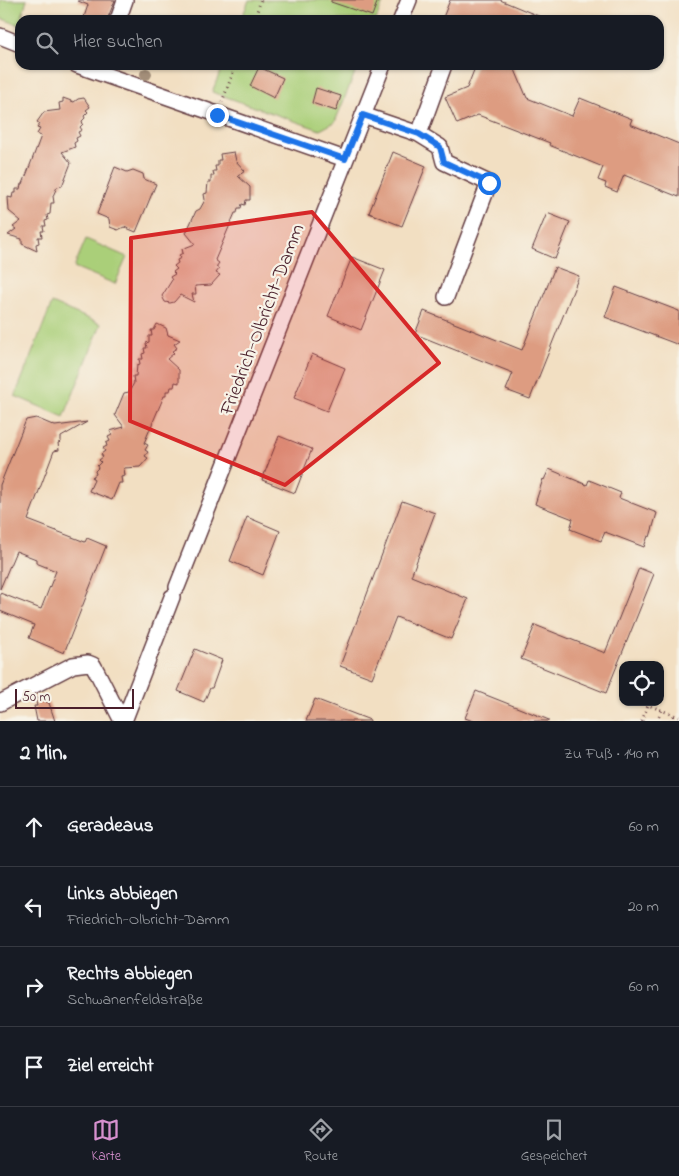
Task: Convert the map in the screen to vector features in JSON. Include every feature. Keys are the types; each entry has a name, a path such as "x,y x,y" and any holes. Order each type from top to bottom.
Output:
{"street":[{"path":"119,15 125,0"},
{"path":"403,15 409,0"},
{"path":"0,36 15,42"},
{"path":"101,70 217,115 345,159"},
{"name":"Friedrich-Olbricht-Damm","path":"123,721 381,70"},
{"path":"419,134 442,70"},
{"path":"363,115 419,134 440,147 444,162 489,183 446,297"},
{"path":"0,703 73,665 88,663 93,665 98,672 123,721"}],"path":[{"path":"256,15 261,0"},
{"path":"217,115 234,70"},
{"path":"642,721 648,704 679,717"},
{"path":"659,716 662,710"},
{"path":"670,721 673,715"}],"highlighted area":[{"path":"312,212 439,363 285,485 130,421 131,238"}],"green space":[{"path":"0,0 27,0 22,15 15,15 15,24 0,18"},
{"path":"249,0 384,0 378,15 243,15"},
{"path":"221,70 356,70 335,122 320,130 212,92"},
{"path":"86,239 127,257 115,284 74,267"},
{"path":"52,303 101,324 64,417 15,396"}],"building":[{"path":"115,0 109,15 85,15 88,5 78,1"},
{"path":"331,0 378,0 372,15 331,2"},
{"path":"450,0 500,0 536,15 444,15"},
{"path":"258,70 266,70 283,78 274,98 250,86"},
{"path":"474,70 515,70 527,98 572,116 580,98 632,119 630,124 679,144 679,197 624,175 617,192 605,187 606,183 598,180 603,167 549,145 550,143 478,115 457,124 445,97 467,88"},
{"path":"316,88 341,96 336,111 312,103"},
{"path":"63,98 74,102 84,98 90,107 86,110 88,112 82,121 83,124 80,127 82,130 78,132 80,136 76,138 75,147 62,152 71,163 62,186 57,187 53,196 54,203 51,203 50,214 47,215 48,220 45,221 46,226 43,226 44,231 41,231 42,237 38,237 37,251 22,244 22,239 8,235 16,229 13,227 21,221 9,211 8,197 12,198 13,193 16,193 16,189 20,189 21,184 23,184 41,136 37,134 40,129 37,128 40,124 37,122 44,112 60,110 59,103 63,102"},
{"path":"234,152 236,161 245,171 238,176 250,187 250,200 246,200 245,205 242,204 241,208 238,208 237,213 235,213 215,260 219,263 216,267 219,269 216,273 220,275 211,285 195,286 196,294 192,294 194,302 180,295 174,302 165,302 162,296 172,280 170,277 175,274 173,272 177,269 174,266 178,263 177,260 181,258 179,255 183,253 182,249 195,244 186,233 196,211 200,209 205,200 204,194 207,193 208,182 211,182 211,176 214,176 213,171 216,171 215,166 218,166 218,160 221,160 220,154"},
{"path":"393,152 426,166 402,226 369,213"},
{"path":"115,167 127,172 133,170 143,174 144,179 156,184 136,232 124,227 118,230 110,227 109,219 97,214"},
{"path":"547,213 570,222 555,259 532,249"},
{"path":"352,257 385,270 361,330 328,316"},
{"path":"555,267 579,276 530,399 506,390 513,373 415,334 424,311 522,350"},
{"path":"616,287 679,311 679,345 605,317"},
{"path":"157,324 166,328 168,335 180,340 174,344 177,348 172,351 174,353 167,359 179,370 179,383 175,382 174,387 171,387 170,391 166,391 166,396 164,396 144,443 148,445 145,450 148,452 145,456 148,458 140,467 124,468 125,476 121,477 122,483 119,483 112,500 89,491 94,480 92,477 96,474 97,466 101,462 99,460 103,457 101,454 105,451 103,448 110,441 108,437 112,435 110,431 124,427 115,415 124,393 129,392 134,383 133,376 136,376 137,365 140,364 139,359 143,359 144,348 147,348 146,343 149,342 149,336 152,336 151,330 154,330"},
{"path":"312,354 345,368 327,411 294,398"},
{"path":"36,418 55,426 87,422 61,437 61,442 58,443 59,450 54,451 28,520 85,542 87,538 106,546 64,653 29,638 34,625 0,611 0,593 41,609 56,571 36,563 36,559 16,551 0,589 0,485 26,420"},
{"path":"279,436 312,449 295,493 262,480"},
{"path":"549,469 587,485 589,480 621,493 619,498 657,513 650,537 648,536 644,547 605,532 601,541 570,529 573,519 535,504 543,479"},
{"path":"402,501 435,513 411,576 468,599 451,639 396,617 372,678 340,666"},
{"path":"247,517 280,531 263,575 230,561"},
{"path":"639,568 654,574 606,693 521,659 535,625 605,653"},
{"path":"195,649 222,660 212,688 210,688 204,702 178,691"},
{"path":"476,691 549,721 473,721 465,718"},
{"path":"35,697 49,703 55,721 37,721 34,706 37,706"},
{"path":"315,699 370,720 370,721 306,721"}],"route":[{"path":"217,115 345,159 363,115 419,134 440,147 444,162 489,183"}]}
